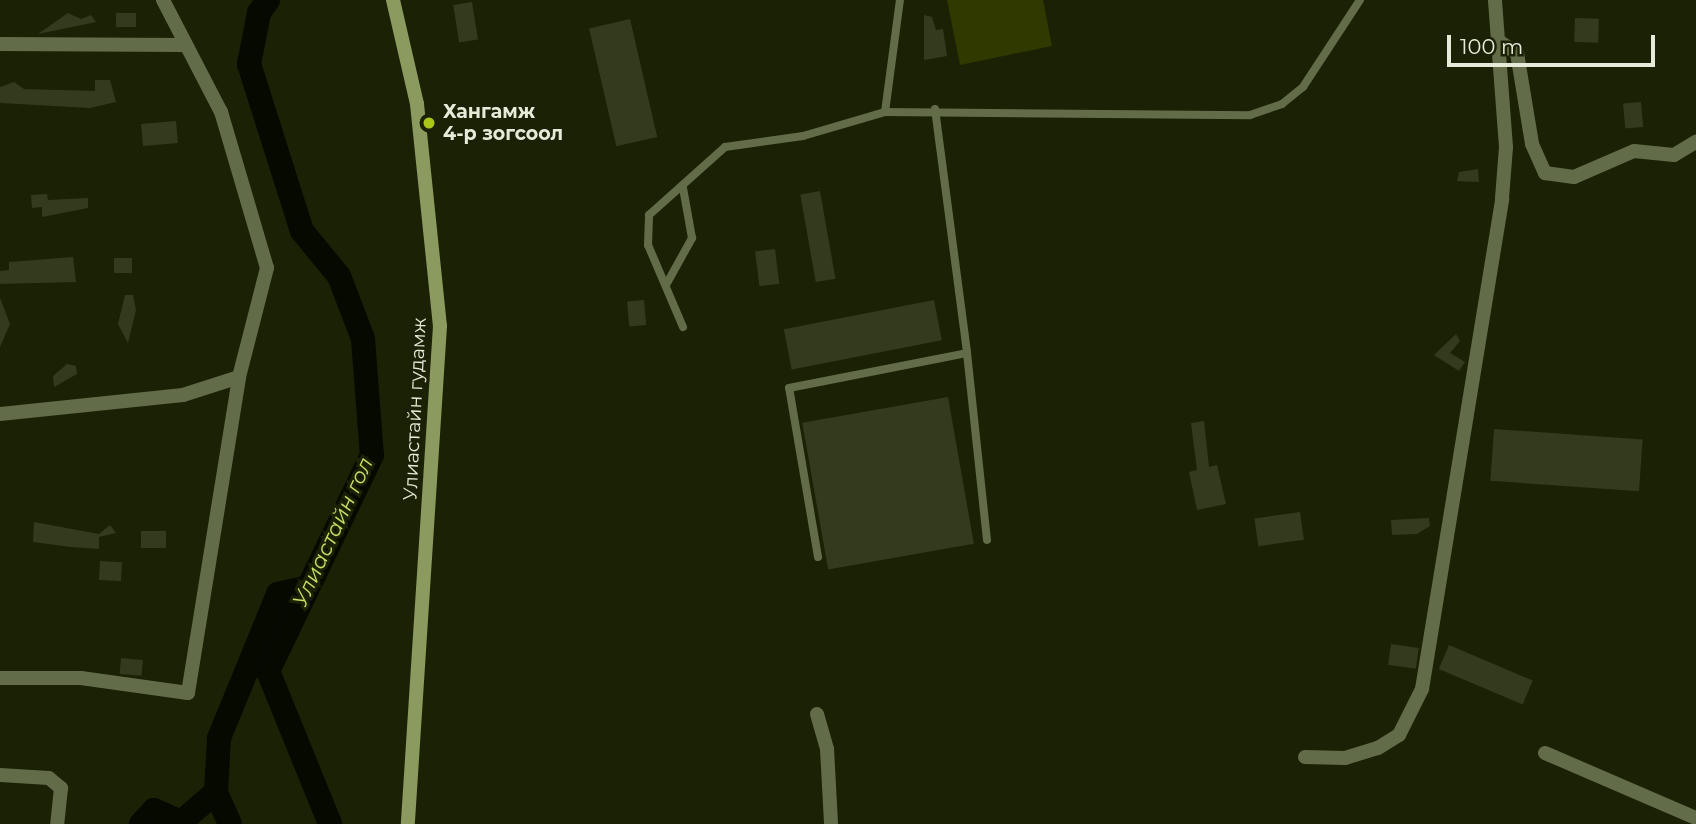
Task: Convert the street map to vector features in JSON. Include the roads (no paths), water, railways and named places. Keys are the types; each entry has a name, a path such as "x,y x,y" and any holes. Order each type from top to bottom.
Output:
{"main road":[{"name":"Улиастайн гудамж","path":"393,0 422,142 440,326 408,824"}],"street":[{"path":"0,678 81,678 188,693 239,377 267,268 221,112 183,45 163,0"},
{"path":"1305,757 1345,758 1378,748 1399,735 1422,689 1502,198 1506,147 1495,0"},
{"path":"1497,40 1517,53 1532,144 1545,173 1574,177 1634,151 1674,155 1696,142"},
{"path":"0,44 183,45"},
{"path":"0,414 183,395 239,377"},
{"path":"817,714 827,749 831,824"},
{"path":"1545,753 1696,818"},
{"path":"0,775 49,778 61,788 57,824"}],"lane":[{"path":"885,113 900,0"},
{"path":"682,327 647,228 649,215 683,188 725,147 803,136 885,113 935,109 1250,115 1282,104 1303,87 1360,0"},
{"path":"935,109 967,353 987,540"},
{"path":"666,285 692,239 683,188"},
{"path":"818,557 789,388 967,353"}],"waterway":[{"name":"Улиастайн гол","path":"268,0 259,13 249,64 302,231 339,276 363,339 372,455 268,671 330,824"},
{"path":"230,824 216,792 219,738 278,594 304,588"},
{"path":"141,824 154,810 181,822 216,792"}],"place":[{"name":"Хангамж 4-р зогсоол","path":"429,123"}]}
